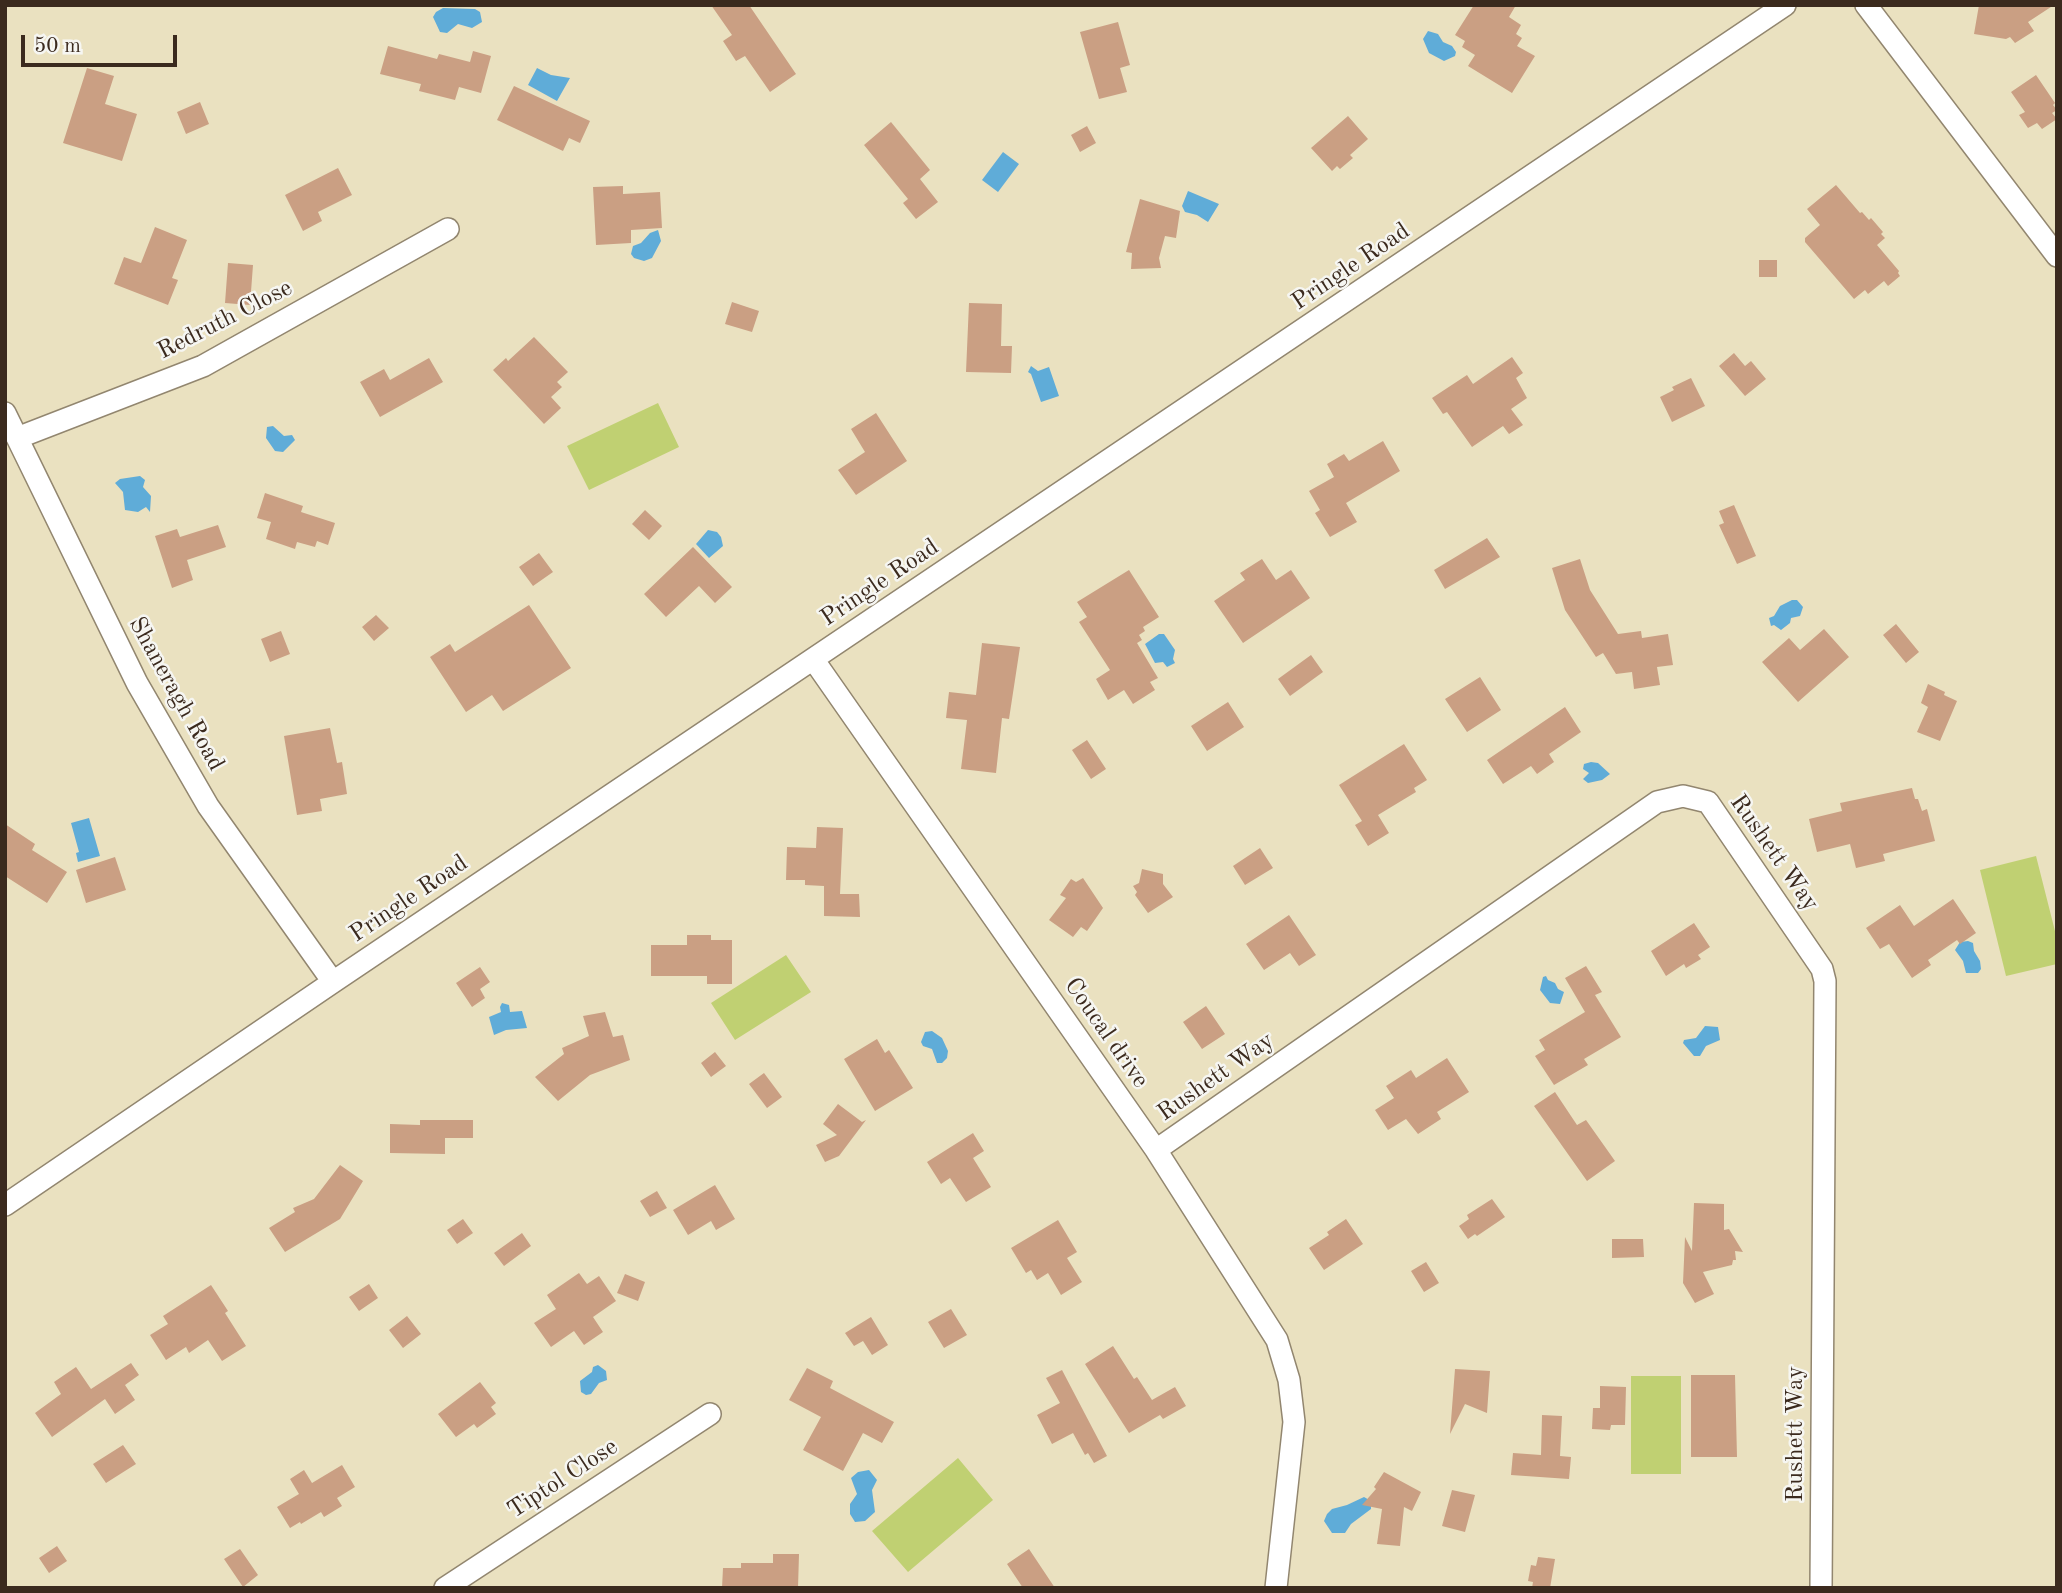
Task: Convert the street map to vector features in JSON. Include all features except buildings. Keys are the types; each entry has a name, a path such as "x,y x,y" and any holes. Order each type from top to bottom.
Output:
{"street":[{"name":"Pringle Road","path":"5,1206 333,982 1785,5"},
{"path":"1866,5 2057,256"},
{"name":"Redruth Close","path":"17,438 203,366 448,229"},
{"name":"Shaneragh Road","path":"5,413 137,683 201,795 333,982"},
{"name":"Coucal drive","path":"813,659 1156,1150 1277,1340 1289,1380 1294,1422 1276,1588"},
{"name":"Rushett Way","path":"1156,1150 1657,802 1683,796 1707,802 1822,969 1825,981 1821,1588"},
{"name":"Tiptol Close","path":"445,1588 710,1414"}],"green space":[{"path":"658,403 679,447 589,490 567,446"},
{"path":"2036,856 2057,939 2057,964 2006,976 1980,870"},
{"path":"786,955 811,992 735,1040 711,1003"},
{"path":"1631,1376 1681,1376 1681,1474 1631,1474"},
{"path":"958,1458 993,1500 908,1572 872,1531"}],"water":[{"path":"443,8 475,9 480,12 482,22 472,28 458,24 447,33 440,32 433,17"},
{"path":"1428,31 1438,34 1443,42 1452,46 1456,52 1455,56 1444,61 1429,53 1423,39"},
{"path":"537,68 551,75 570,78 557,101 528,85"},
{"path":"1003,152 1019,164 998,192 982,180"},
{"path":"1188,191 1219,204 1208,222 1185,212 1182,206"},
{"path":"658,230 661,241 652,258 644,261 634,258 631,254 633,246"},
{"path":"1031,366 1038,371 1049,367 1059,396 1041,402 1028,372"},
{"path":"273,426 284,436 292,435 295,440 283,452 275,451 266,438 267,427"},
{"path":"140,476 145,480 143,487 151,496 150,512 146,507 138,512 125,510 123,492 115,483 120,479"},
{"path":"708,530 717,532 723,546 709,558 696,544"},
{"path":"1797,600 1803,607 1800,616 1791,618 1790,623 1781,630 1771,626 1769,618 1774,616 1780,606"},
{"path":"1159,634 1164,634 1175,650 1175,663 1167,667 1163,662 1155,663 1145,644"},
{"path":"1598,763 1610,774 1602,780 1588,783 1583,779 1589,773 1583,769 1584,764"},
{"path":"89,818 100,856 78,862 76,853 79,852 71,823"},
{"path":"1960,942 1973,943 1980,961 1981,969 1978,973 1966,973 1963,961 1955,950"},
{"path":"1546,976 1564,992 1560,1004 1550,1003 1540,990 1543,977"},
{"path":"502,1003 509,1005 510,1012 522,1011 527,1028 506,1030 494,1035 489,1017 501,1012"},
{"path":"1705,1026 1718,1027 1720,1040 1706,1046 1700,1056 1694,1056 1683,1043 1684,1040 1696,1038"},
{"path":"932,1031 942,1038 948,1051 947,1058 942,1063 937,1063 932,1049 923,1046 921,1042 925,1032"},
{"path":"598,1365 606,1371 607,1380 599,1383 591,1394 586,1395 581,1392 580,1381"},
{"path":"869,1470 877,1480 872,1490 875,1512 865,1521 855,1522 850,1514 850,1504 857,1494 851,1478 858,1472"},
{"path":"1364,1497 1371,1501 1371,1509 1351,1524 1345,1533 1332,1533 1324,1521 1327,1514 1332,1509"}]}
